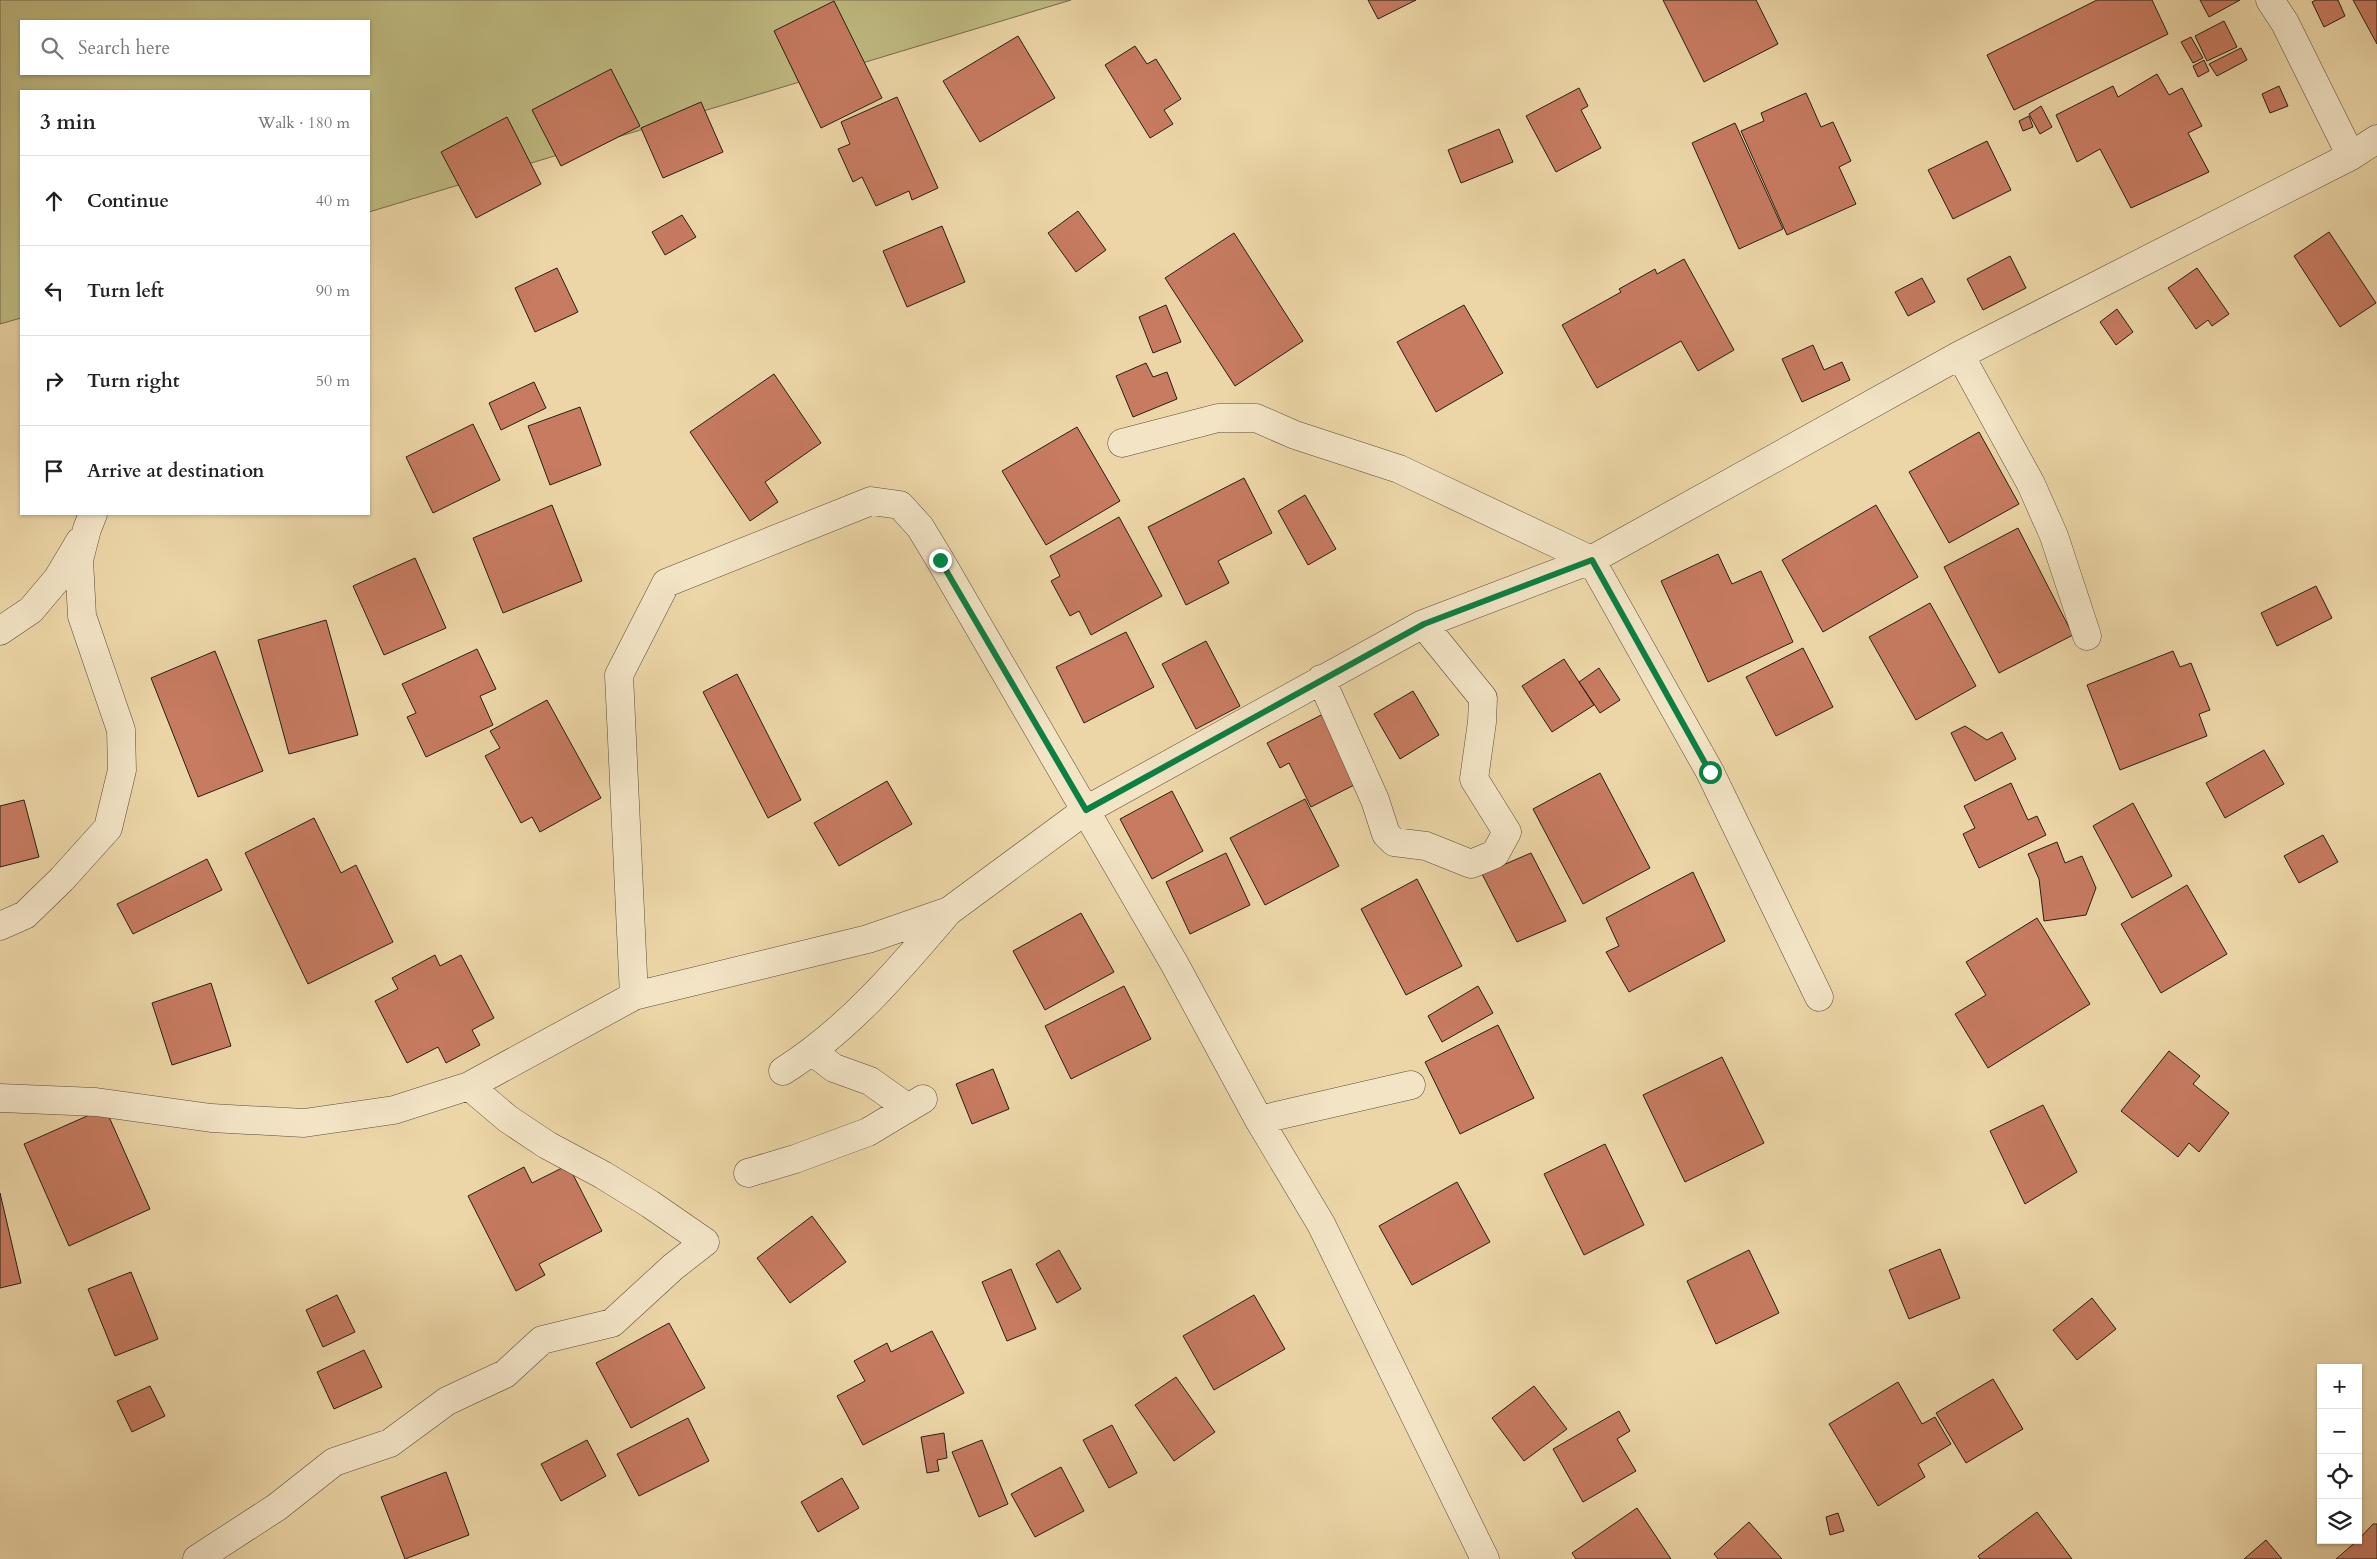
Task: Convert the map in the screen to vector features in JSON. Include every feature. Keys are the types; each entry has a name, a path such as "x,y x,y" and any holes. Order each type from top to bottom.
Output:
{"street":[{"path":"2270,0 2285,23 2351,156"},
{"path":"782,1071 813,1052 897,973 949,911 1086,810 1424,624 1592,560 1960,355 2351,156 2377,139"},
{"path":"1960,355 2031,484 2054,536 2087,636"},
{"path":"1122,443 1218,418 1256,418 1295,435 1398,469 1592,560 1710,772 1819,997"},
{"path":"634,996 619,675 666,582 871,501 900,505 920,527 1086,810 1174,963 1259,1120 1321,1224 1485,1559"},
{"path":"0,631 31,610 58,578 90,521"},
{"path":"0,926 25,915 62,879 108,828 122,770 121,730 82,616 80,560 90,521"},
{"path":"1321,679 1375,800 1386,834 1394,842 1426,846 1471,864 1495,854 1506,832 1474,779 1482,722 1483,698 1424,624"},
{"path":"0,1098 96,1102 211,1118 304,1123 394,1110 468,1086 634,996 868,939 949,911"},
{"path":"748,1172 796,1160 868,1132 916,1103 870,1080 834,1068 813,1052"},
{"path":"1259,1120 1411,1085"},
{"path":"197,1559 277,1507 334,1462 390,1443 447,1400 505,1374 542,1340 612,1323 673,1267 705,1242 650,1204 603,1175 547,1145 508,1119 468,1086"}],"shaded area":[{"path":"0,0 1071,0 370,212 370,90 20,90 20,318 0,324"}],"building":[{"path":"1368,0 1416,0 1378,19"},
{"path":"1663,0 1756,0 1778,44 1704,82"},
{"path":"2097,0 2152,0 2168,34 2014,110 1987,55"},
{"path":"2200,0 2240,0 2209,17"},
{"path":"2316,0 2338,0 2345,16 2324,27 2312,2"},
{"path":"2353,0 2377,0 2377,44"},
{"path":"834,1 882,98 821,128 774,31"},
{"path":"2224,21 2237,47 2207,61 2195,36"},
{"path":"1018,36 1055,98 980,142 943,81"},
{"path":"2191,37 2203,58 2193,63 2181,42"},
{"path":"1135,46 1147,64 1156,59 1181,99 1164,110 1173,124 1150,138 1105,65"},
{"path":"2241,48 2247,60 2217,76 2209,64"},
{"path":"2204,60 2209,71 2198,77 2193,66"},
{"path":"611,69 640,126 561,166 532,110"},
{"path":"2157,74 2169,95 2182,88 2202,126 2188,133 2209,172 2131,208 2100,149 2077,162 2056,115 2113,86 2118,97"},
{"path":"2279,86 2288,106 2270,113 2262,94"},
{"path":"1579,88 1588,106 1581,110 1601,148 1556,172 1526,116"},
{"path":"1806,93 1821,127 1833,122 1851,161 1839,167 1856,204 1787,235 1741,131 1764,121 1761,113"},
{"path":"897,97 938,188 912,200 909,191 876,206 862,177 853,182 838,149 850,144 841,122"},
{"path":"701,102 723,152 663,178 641,128"},
{"path":"2041,106 2052,127 2040,134 2029,114"},
{"path":"2029,116 2033,127 2023,131 2019,121"},
{"path":"507,117 541,184 476,218 441,152"},
{"path":"1735,123 1783,229 1739,249 1692,143"},
{"path":"1499,129 1513,162 1461,183 1448,150"},
{"path":"1987,141 2011,190 1953,219 1928,170"},
{"path":"1078,211 1106,250 1076,272 1048,233"},
{"path":"682,215 696,237 665,255 652,232"},
{"path":"942,226 965,282 907,307 883,251"},
{"path":"2329,232 2376,303 2340,327 2294,256"},
{"path":"1234,233 1303,341 1235,386 1165,278"},
{"path":"2010,256 2026,288 1983,310 1967,279"},
{"path":"1684,259 1734,350 1698,371 1681,341 1597,388 1562,325 1621,292 1619,289 1655,269 1657,274"},
{"path":"557,268 578,312 535,332 515,288"},
{"path":"2197,268 2229,314 2212,326 2208,320 2196,329 2168,288"},
{"path":"1922,278 1935,302 1908,316 1895,292"},
{"path":"1166,305 1181,342 1153,353 1139,317"},
{"path":"1464,305 1503,373 1436,412 1397,342"},
{"path":"2117,309 2133,332 2116,345 2100,322"},
{"path":"1813,345 1824,370 1842,362 1850,380 1802,402 1782,359"},
{"path":"1146,363 1153,377 1167,372 1177,399 1133,417 1116,376"},
{"path":"774,374 821,443 765,482 778,502 750,521 690,432"},
{"path":"534,382 546,408 501,430 489,403"},
{"path":"580,407 601,465 550,485 528,426"},
{"path":"473,424 500,480 433,513 406,457"},
{"path":"1077,427 1120,501 1046,545 1002,471"},
{"path":"1979,432 2019,504 1949,543 1909,472"},
{"path":"1244,478 1272,533 1218,561 1229,583 1186,605 1148,527"},
{"path":"1305,495 1336,549 1308,565 1278,511"},
{"path":"552,505 582,581 503,613 473,538"},
{"path":"1876,505 1918,577 1823,632 1782,560"},
{"path":"1119,517 1162,596 1091,635 1079,611 1070,616 1051,581 1060,576 1050,556"},
{"path":"2018,528 2073,635 1999,673 1944,567"},
{"path":"1718,554 1732,584 1761,571 1793,642 1708,682 1661,581"},
{"path":"415,558 446,628 384,655 353,586"},
{"path":"2316,586 2332,618 2277,646 2261,613"},
{"path":"1930,603 1976,686 1916,720 1869,637"},
{"path":"326,620 358,735 289,754 258,640"},
{"path":"1126,632 1154,687 1084,723 1056,667"},
{"path":"1206,641 1240,706 1196,729 1162,664"},
{"path":"1803,648 1833,707 1776,736 1746,677"},
{"path":"477,649 496,689 480,696 493,725 426,757 407,717 416,713 402,684"},
{"path":"215,651 263,771 198,797 151,678"},
{"path":"2173,651 2180,667 2191,663 2210,710 2199,714 2207,736 2120,770 2087,685"},
{"path":"1564,659 1594,705 1552,732 1522,686"},
{"path":"1599,668 1620,700 1600,713 1579,682"},
{"path":"737,674 801,800 768,818 703,692"},
{"path":"1413,691 1439,735 1400,759 1374,714"},
{"path":"547,700 601,798 540,832 532,817 521,823 485,756 500,748 490,731"},
{"path":"1327,712 1362,781 1311,807 1289,763 1280,768 1267,743"},
{"path":"1965,726 1987,740 2002,732 2016,759 1975,781 1951,733"},
{"path":"2264,750 2284,784 2225,818 2206,783"},
{"path":"1600,773 1650,868 1583,904 1533,809"},
{"path":"887,781 912,824 839,866 814,823"},
{"path":"2011,783 2028,820 2037,816 2046,835 1979,868 1963,834 1975,828 1964,806"},
{"path":"1172,791 1203,851 1152,879 1120,819"},
{"path":"1305,799 1339,866 1265,905 1230,838"},
{"path":"24,800 39,857 0,867 0,806"},
{"path":"2133,803 2172,876 2132,898 2093,826"},
{"path":"314,818 341,873 356,865 393,942 308,984 245,853"},
{"path":"2323,835 2338,862 2299,883 2284,856"},
{"path":"2057,842 2065,863 2082,856 2096,888 2086,915 2044,921 2039,879 2028,854"},
{"path":"1226,853 1250,905 1190,934 1166,882"},
{"path":"1531,853 1566,921 1517,942 1482,874"},
{"path":"207,859 222,890 133,934 117,904"},
{"path":"1693,872 1725,941 1629,992 1606,952 1619,946 1606,918"},
{"path":"1417,879 1462,966 1406,995 1361,909"},
{"path":"2187,885 2227,954 2161,993 2121,924"},
{"path":"1081,913 1114,972 1045,1010 1013,951"},
{"path":"2037,918 2090,1004 1988,1068 1955,1014 1986,995 1966,962"},
{"path":"435,955 440,966 461,955 494,1018 472,1030 480,1045 446,1063 438,1047 407,1063 375,1001 398,989 392,978"},
{"path":"211,983 231,1046 172,1065 152,1003"},
{"path":"1124,986 1151,1039 1071,1079 1045,1026"},
{"path":"1478,986 1493,1013 1442,1042 1428,1016"},
{"path":"1498,1025 1534,1098 1460,1134 1425,1062"},
{"path":"2169,1051 2200,1076 2193,1084 2229,1113 2199,1152 2189,1143 2178,1157 2121,1111"},
{"path":"1722,1057 1764,1143 1685,1182 1643,1095"},
{"path":"993,1069 1009,1109 972,1124 956,1084"},
{"path":"2043,1105 2077,1172 2025,1204 1990,1131"},
{"path":"105,1108 150,1209 69,1246 24,1144"},
{"path":"1605,1144 1644,1225 1584,1255 1544,1174"},
{"path":"568,1165 602,1231 539,1264 545,1275 516,1291 468,1196 524,1167 532,1183"},
{"path":"1457,1182 1490,1242 1412,1285 1379,1226"},
{"path":"0,1193 21,1283 0,1288"},
{"path":"812,1216 846,1262 790,1303 757,1258"},
{"path":"1940,1249 1960,1298 1909,1319 1889,1270"},
{"path":"1059,1250 1081,1289 1057,1303 1036,1264"},
{"path":"1749,1250 1779,1313 1716,1344 1687,1281"},
{"path":"1011,1269 1036,1329 1007,1341 982,1282"},
{"path":"131,1272 158,1339 115,1356 88,1289"},
{"path":"337,1295 355,1332 323,1347 306,1310"},
{"path":"1254,1295 1285,1349 1214,1390 1183,1336"},
{"path":"2092,1298 2116,1329 2077,1360 2053,1330"},
{"path":"669,1323 705,1388 631,1428 596,1363"},
{"path":"932,1331 964,1393 863,1445 837,1396 865,1381 854,1361 887,1343 891,1352"},
{"path":"364,1350 382,1387 334,1409 317,1372"},
{"path":"1176,1377 1215,1432 1174,1461 1135,1405"},
{"path":"1993,1379 2023,1429 1966,1463 1936,1413"},
{"path":"1898,1382 1922,1424 1935,1417 1951,1444 1918,1464 1925,1477 1878,1506 1829,1424"},
{"path":"150,1386 165,1416 132,1432 117,1401"},
{"path":"1534,1386 1567,1429 1524,1461 1492,1418"},
{"path":"1619,1411 1630,1431 1617,1439 1636,1471 1583,1502 1553,1449"},
{"path":"688,1418 709,1461 639,1496 617,1454"},
{"path":"1112,1425 1137,1473 1109,1488 1083,1440"},
{"path":"944,1433 947,1458 937,1460 939,1471 927,1473 921,1437"},
{"path":"587,1440 606,1476 561,1501 541,1464"},
{"path":"982,1440 1008,1504 979,1517 952,1452"},
{"path":"1061,1467 1084,1511 1035,1537 1011,1494"},
{"path":"446,1472 469,1535 405,1559 381,1497"},
{"path":"842,1478 859,1508 818,1532 801,1502"},
{"path":"1637,1508 1671,1559 1576,1559 1572,1553"},
{"path":"2037,1512 2072,1559 1980,1559 1978,1556"},
{"path":"1838,1513 1844,1531 1830,1535 1826,1517"},
{"path":"1749,1522 1782,1559 1718,1559 1714,1554"},
{"path":"2373,1524 2377,1524 2377,1559 2336,1559 2353,1544 2362,1544 2362,1536"},
{"path":"2266,1540 2282,1559 2244,1559"}],"route":[{"path":"940,560 1086,810 1424,624 1592,560 1710,772"}]}
